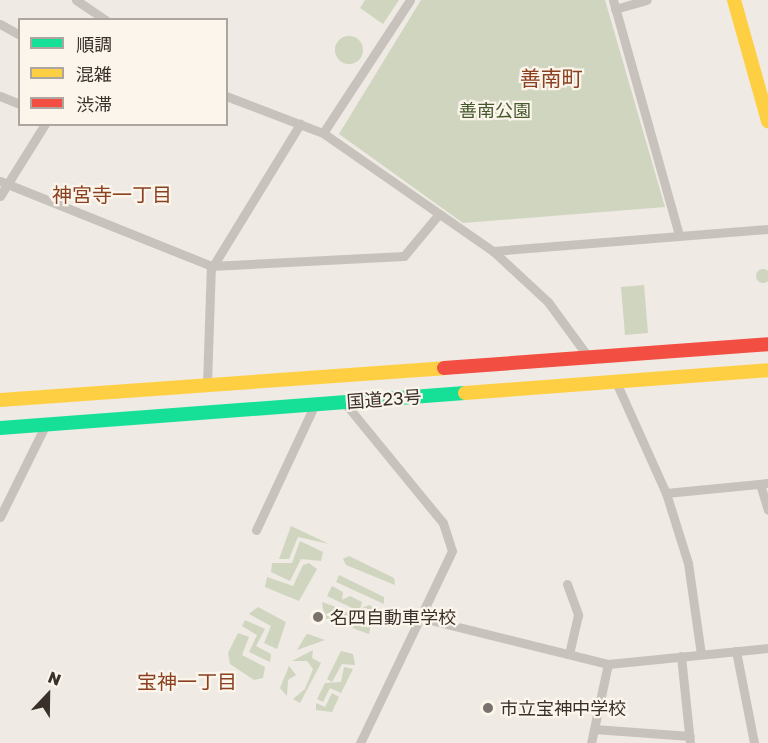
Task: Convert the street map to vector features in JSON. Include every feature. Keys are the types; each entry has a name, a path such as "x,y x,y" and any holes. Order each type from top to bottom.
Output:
{"main road":[{"path":"734,0 768,122"},
{"name":"国道23号","path":"0,400 768,344"},
{"name":"国道23号","path":"0,428 768,370"}],"street":[{"path":"323,134 410,0"},
{"path":"647,0 614,4 679,235"},
{"path":"80,1 103,18"},
{"path":"0,24 18,34"},
{"path":"0,96 18,103"},
{"path":"228,97 323,134 493,251 548,302 589,358"},
{"path":"207,384 212,266 300,124"},
{"path":"0,196 4,182 44,126"},
{"path":"4,182 212,266 405,256 439,214"},
{"path":"493,251 768,229"},
{"path":"616,382 666,493 688,563 701,654"},
{"path":"344,402 443,523 452,551 422,618 360,743"},
{"path":"256,530 315,404"},
{"path":"0,517 46,424"},
{"path":"666,493 764,484 768,510"},
{"path":"567,584 578,615 569,654"},
{"path":"422,618 608,664 768,648"},
{"path":"736,651 754,743"},
{"path":"594,729 690,740 681,656"},
{"path":"591,743 608,664"}],"green space":[{"path":"365,0 399,0 383,24 360,8"},
{"name":"善南公園","path":"421,0 605,0 665,207 463,223 339,134"},
{"path":"349,36 359,40 363,50 359,60 349,64 339,60 335,50 339,40"},
{"path":"763,269 768,271 768,281 763,283 758,281 756,276 758,271"},
{"path":"644,285 648,333 625,335 621,287"},
{"path":"291,526 329,544 298,537 289,559 279,559"},
{"path":"300,541 323,552 321,561 301,559 290,581 271,572 272,563 292,563"},
{"path":"349,556 394,578 395,585 346,565 343,559"},
{"path":"309,563 317,569 299,601 265,587 267,577 293,586 303,565"},
{"path":"339,575 384,597 384,604 336,582"},
{"path":"332,586 343,592 342,600 350,596 362,602 360,609 369,605 379,610 377,620 327,596"},
{"path":"322,602 336,607 338,617 342,610 354,616 357,626 361,619 371,625 369,634 324,618"},
{"path":"258,607 286,622 277,649 264,643 271,626 249,614"},
{"path":"245,620 265,629 256,646 271,654 270,662 249,652 257,635 242,626"},
{"path":"238,633 249,637 242,655 265,667 263,678 254,680 230,664 228,653"},
{"path":"306,635 325,640 297,650"},
{"path":"313,650 312,658 321,663 300,703 293,699 305,689 313,669 307,661 292,661"},
{"path":"341,651 353,654 355,665 342,664 332,682 327,679"},
{"path":"289,666 296,675 288,680 287,696 280,688"},
{"path":"344,667 353,669 341,693 330,688 323,702 317,699 325,683 341,682"},
{"path":"332,693 339,697 332,712 316,710 316,703 325,707"}],"traffic: fast":[{"path":"0,428 465,393"}],"traffic: slow":[{"path":"734,0 768,121"},
{"path":"0,400 444,368"},
{"path":"465,393 768,370"}],"traffic: jam":[{"path":"444,368 768,344"}],"place":[{"name":"名四自動車学校","path":"318,617"},
{"name":"市立宝神中学校","path":"488,708"}],"district":[{"name":"善南町","path":"551,78"},
{"name":"神宮寺一丁目","path":"112,194"},
{"name":"宝神一丁目","path":"187,681"}]}
